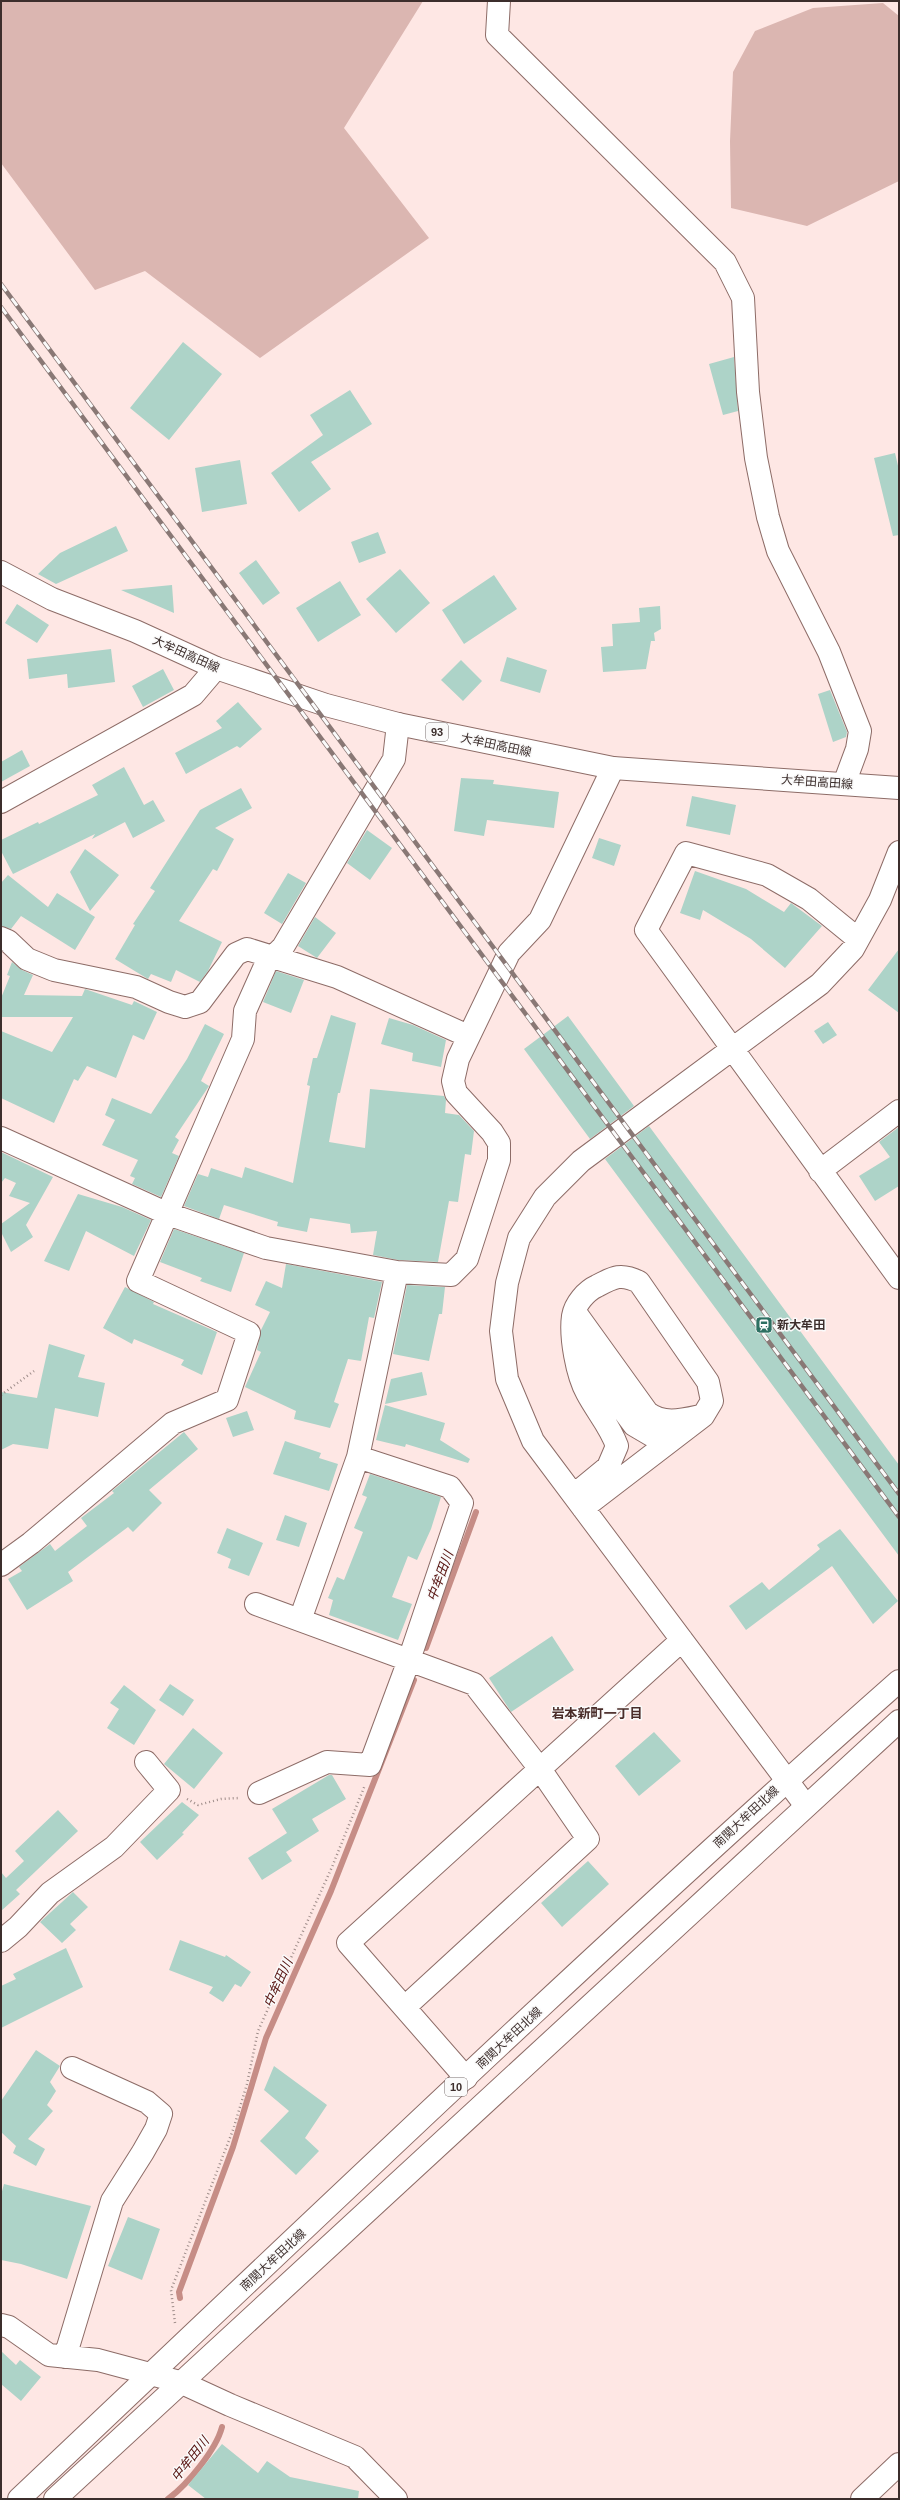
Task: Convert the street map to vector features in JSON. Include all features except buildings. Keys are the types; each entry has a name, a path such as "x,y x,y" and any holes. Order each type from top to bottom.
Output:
{"street":[{"path":"499,1 496,35 725,262 743,298 748,392 756,458 768,517 778,551 829,652 860,731 857,749 844,784"},
{"name":"大牟田高田線","path":"1,572 52,599 135,631 216,668 326,705 398,724 613,768 899,788"},
{"path":"1,802 193,695 216,668"},
{"path":"1,1565 31,1543 173,1423 227,1400 249,1333 138,1281 243,1039 245,1011 266,964 283,947 394,760 398,724"},
{"path":"1,1138 168,1214 266,1248 397,1272 450,1275 467,1259 499,1160 499,1143 492,1132 456,1092 453,1080 458,1059 508,953 540,920 613,768"},
{"path":"806,1806 785,1781 682,1640 533,1441 507,1379 501,1331 507,1283 519,1238 545,1197 581,1161 820,984 853,949 880,900 899,852"},
{"path":"858,939 809,899 767,875 686,853 646,930 731,1049 899,1278"},
{"path":"1,938 8,941 27,959 54,970 136,987 169,1002 185,1007 200,1002 236,954 247,949 337,977 468,1036"},
{"path":"820,1171 899,1112"},
{"path":"300,1620 358,1457 397,1272"},
{"path":"626,1276 639,1282 708,1382 712,1400 703,1416 675,1437 578,1501 608,1467 618,1446 611,1430 586,1392 574,1354 575,1312 579,1302 593,1288 612,1278 626,1276"},
{"path":"575,1312 647,1412 655,1419 676,1421 703,1416"},
{"path":"574,1345 634,1425 651,1435 675,1437"},
{"path":"259,1793 327,1762 370,1765 409,1660 462,1503 450,1487 358,1457"},
{"path":"256,1604 474,1684 540,1769 588,1839 405,2007"},
{"path":"466,2078 348,1943 682,1640"},
{"name":"南関大牟田北線","path":"20,2499 466,2078 785,1781 899,1681"},
{"name":"10","path":"54,2499 899,1721"},
{"path":"1,1941 18,1927 50,1893 114,1847 169,1790 146,1762"},
{"path":"65,2356 112,2201 143,2152 161,2114 147,2102 72,2068"},
{"path":"1,2325 9,2327 49,2355 98,2360 180,2382 230,2405 355,2457 396,2499"},
{"path":"862,2499 899,2464"}],"path":[{"path":"1,1395 34,1371"},
{"path":"179,2349 171,2290 233,2130 247,2084 258,2031 349,1826 363,1792 370,1765"},
{"path":"169,1790 198,1805 221,1799 242,1798 259,1793"}],"shaded area":[{"path":"1,1 423,1 344,128 429,238 260,358 145,271 95,290 1,163"},
{"path":"883,3 899,16 899,181 807,226 731,208 730,141 733,72 755,31 813,8"}],"waterway":[{"name":"中牟田川","path":"426,1648 476,1512"},
{"name":"中牟田川","path":"180,2298 179,2292 233,2147 266,2038 331,1891 414,1680"},
{"name":"中牟田川","path":"168,2499 184,2485 200,2466 214,2446 222,2427"}],"railway":[{"path":"1,284 899,1494"},
{"path":"1,307 899,1517"}],"place":[{"name":"新大牟田","path":"764,1325"}],"district":[{"name":"岩本新町一丁目","path":"597,1713"}]}
